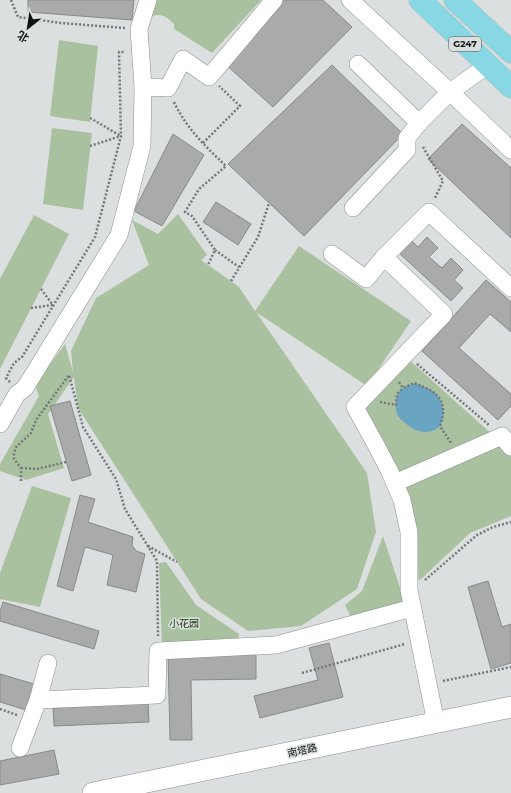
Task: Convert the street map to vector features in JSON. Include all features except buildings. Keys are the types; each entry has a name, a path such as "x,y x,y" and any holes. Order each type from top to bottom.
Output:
{"highway":[{"name":"G247","path":"420,0 511,87"},
{"name":"G247","path":"455,0 511,52"}],"street":[{"path":"0,424 17,394 25,388 119,235 142,146 142,87 139,29 148,0"},
{"path":"142,87 168,88 183,59 210,77 274,0"},
{"path":"350,0 511,150"},
{"path":"358,64 420,122"},
{"path":"353,208 406,150 407,138 420,122 450,92 488,66"},
{"path":"332,254 366,279 384,257 429,212 511,288"},
{"path":"384,257 444,314 354,407 378,447 402,500 409,532 411,601 436,723"},
{"path":"395,483 458,456 506,442"},
{"path":"38,700 157,695 158,651 276,645 411,601"},
{"path":"20,748 38,700 48,663"},
{"name":"南塔路","path":"93,793 436,723 511,706"}],"path":[{"path":"11,0 18,17 61,23 139,29"},
{"path":"20,392 6,378 14,363 22,357 94,237 121,136 119,52 141,51"},
{"path":"203,143 240,106 210,77"},
{"path":"180,116 203,143 226,166 200,189 185,212 192,216 215,250 240,267"},
{"path":"90,118 121,136"},
{"path":"90,146 121,136"},
{"path":"421,144 444,181 429,212"},
{"path":"231,281 258,237 269,203"},
{"path":"208,265 215,250"},
{"path":"41,289 54,305"},
{"path":"31,308 54,305"},
{"path":"415,362 506,442"},
{"path":"390,370 403,388"},
{"path":"21,481 21,468 14,459 16,447 31,433 36,420 69,375 84,427 116,479 125,510 157,561 158,651"},
{"path":"362,399 396,405 397,394 403,388 414,383 435,392 443,405 444,415 440,426 458,456"},
{"path":"21,468 37,469 66,462"},
{"path":"411,601 477,535 493,527 511,522"},
{"path":"148,546 177,562"},
{"path":"302,673 419,640"},
{"path":"428,685 511,667"}],"green space":[{"path":"156,0 261,0 212,53 174,29 174,24 166,17 158,15 151,17"},
{"path":"59,40 98,46 90,122 50,116"},
{"path":"52,128 92,133 83,210 43,204"},
{"path":"178,214 207,255 201,260 239,287 255,311 299,246 411,321 367,386 256,312 367,473 376,532 357,589 301,626 248,631 201,599 78,408 74,377 48,414 64,468 26,480 0,471 0,464 39,396 35,385 65,344 73,372 71,351 96,298 149,265 132,220 158,234"},
{"path":"34,215 69,234 0,369 0,279"},
{"path":"407,358 494,436 399,477 360,407"},
{"path":"500,442 511,454 511,516 470,533 419,581 413,531 400,484"},
{"path":"32,486 71,498 40,607 0,599 0,573"},
{"path":"383,536 405,603 351,617 345,605 362,591"},
{"name":"小花园","path":"166,562 196,605 239,634 238,643 162,646 159,563"}],"water":[{"path":"414,383 432,391 437,395 442,404 444,415 443,420 438,428 429,432 421,432 409,426 398,416 397,413 396,405 398,393 403,388"}]}
